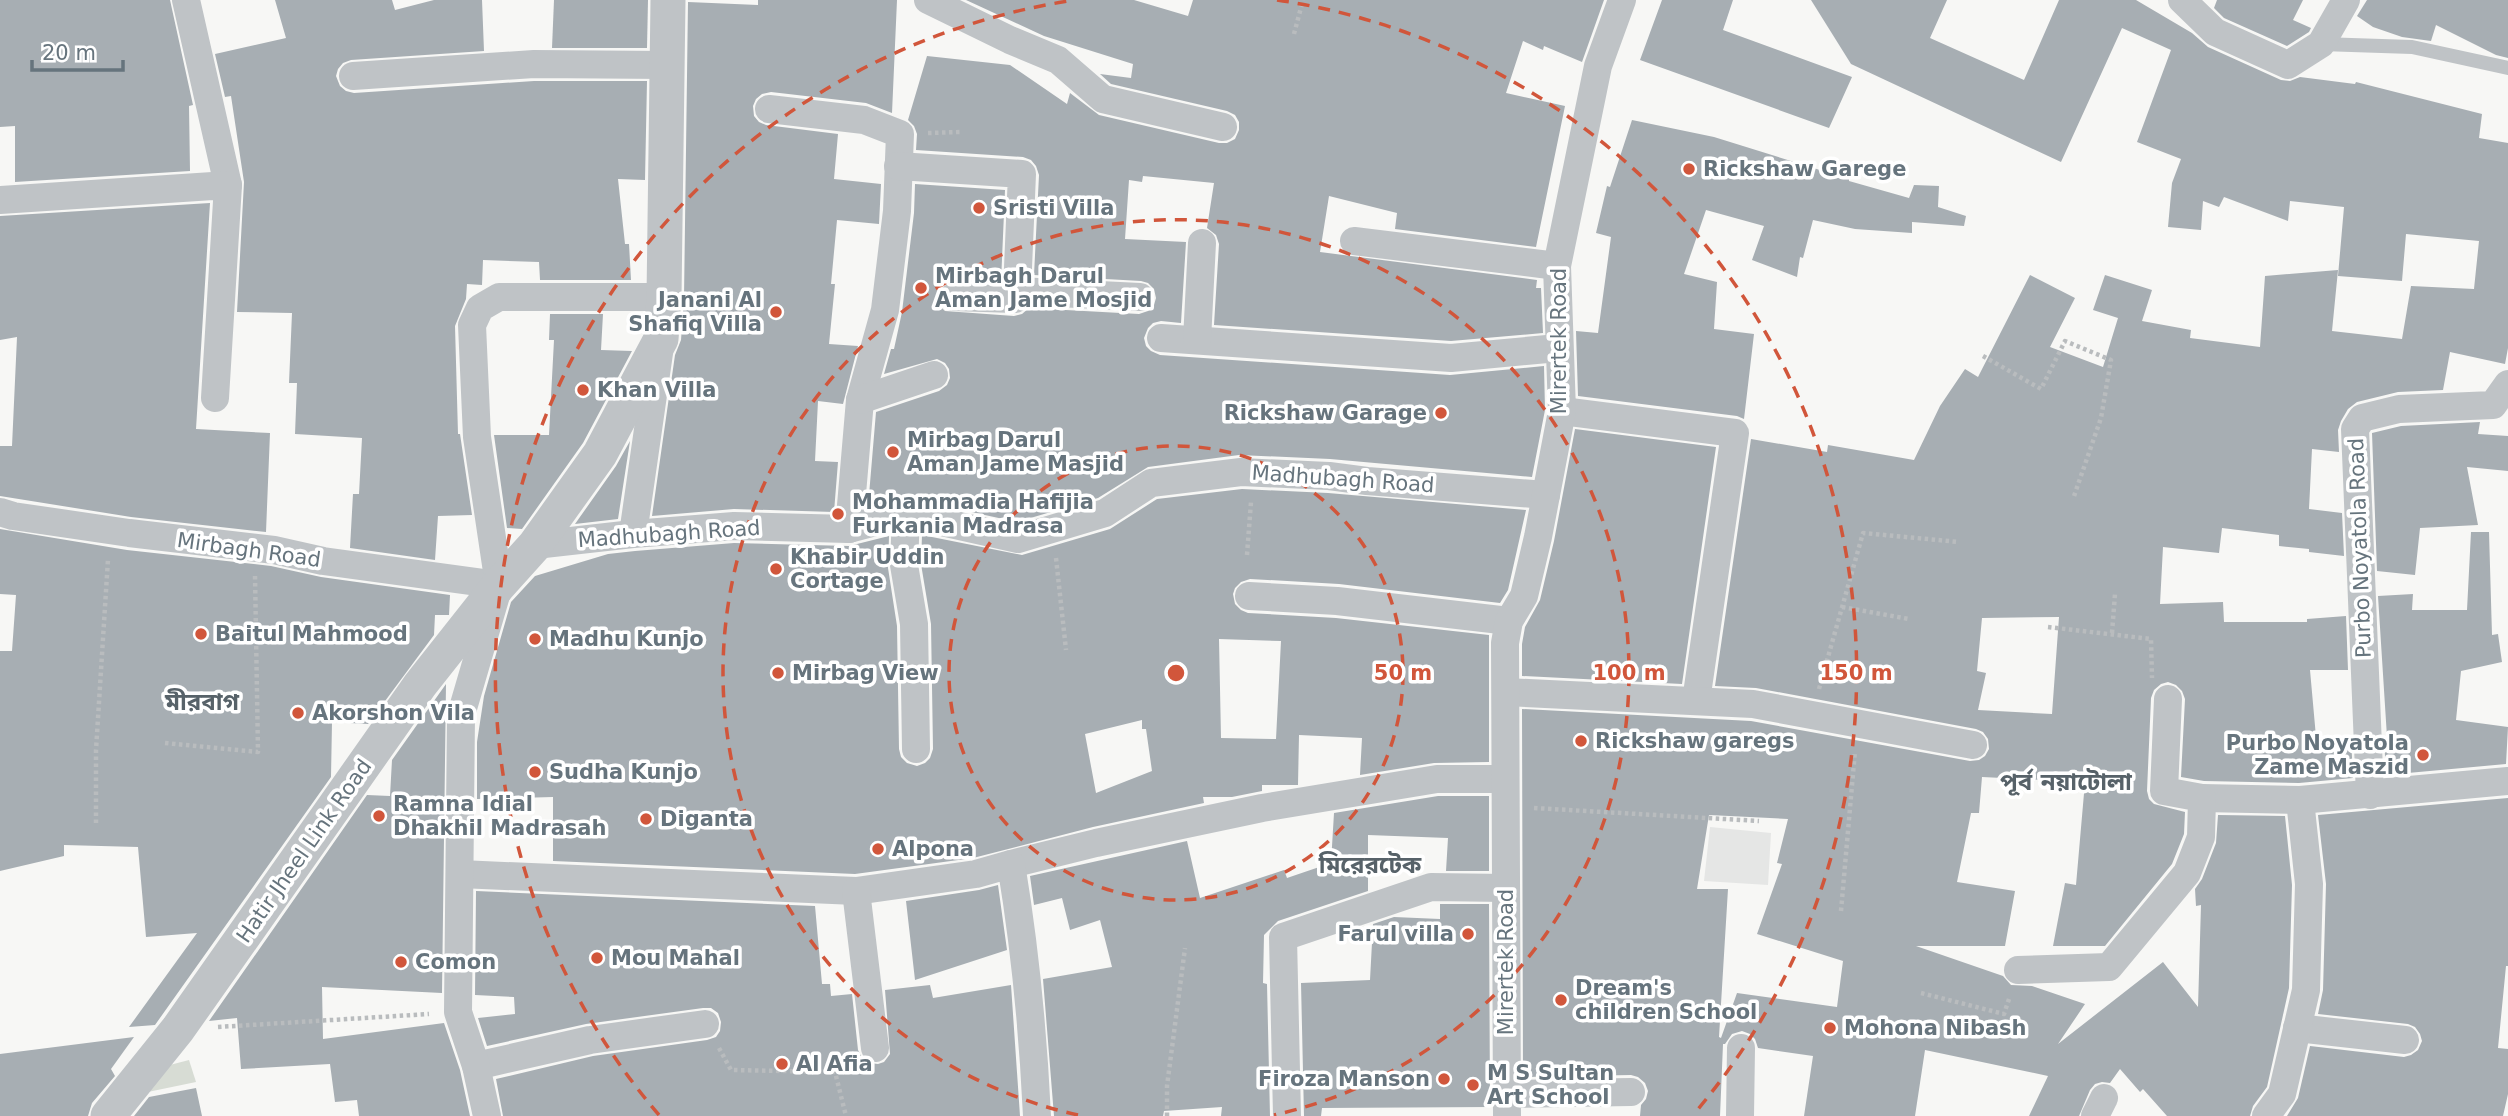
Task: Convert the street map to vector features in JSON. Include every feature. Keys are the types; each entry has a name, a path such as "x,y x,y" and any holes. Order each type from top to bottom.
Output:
{"street":[{"path":"186,0 228,185 215,398"},
{"path":"633,534 661,339 664,297 668,0"},
{"path":"928,0 1058,60 1103,99 1223,128"},
{"name":"Mirertek Road","path":"1507,1105 1505,643 1509,621 1524,596 1562,411 1557,266 1598,66 1622,0"},
{"path":"2182,0 2215,32 2288,65 2321,44 2346,0"},
{"path":"352,76 534,64 668,65"},
{"path":"769,109 864,120 900,134 897,211 885,310 860,400 849,529"},
{"path":"898,166 1022,174 1015,299 953,297"},
{"path":"0,200 228,185"},
{"path":"1354,241 1557,266"},
{"path":"1196,340 1202,243"},
{"path":"1017,291 1140,297"},
{"path":"487,1116 476,1066 458,1012 461,715 499,585 477,437 472,325 480,308 499,297 664,297"},
{"path":"1161,338 1451,358 1558,348"},
{"path":"499,585 535,545 600,454 661,339"},
{"path":"860,400 934,375"},
{"name":"Purbo Noyatola Road","path":"2370,795 2355,429 2362,418 2399,410 2493,405 2508,384"},
{"path":"1562,411 1735,433 1696,701"},
{"name":"Madhubagh Road","path":"535,545 734,526 849,529 906,514 1018,539 1105,513 1151,483 1241,472 1329,476 1546,495"},
{"name":"Mirbagh Road","path":"0,512 499,585"},
{"path":"906,514 904,565 914,624 916,749"},
{"name":"Hatir Jheel Link Road","path":"108,1116 178,1030 420,685 499,585"},
{"path":"1249,596 1337,601 1509,621"},
{"path":"1506,692 1753,704 1973,745"},
{"path":"2168,699 2164,791 2202,798 2300,800 2508,781"},
{"path":"460,874 856,891 976,874 1096,843 1262,808 1437,779 1506,779"},
{"path":"2090,992 2188,873 2202,837 2202,798"},
{"path":"2266,1116 2282,1094 2306,990 2309,884 2300,800"},
{"path":"1011,864 1027,973 1035,1052 1037,1116"},
{"path":"1287,1116 1283,937 1431,887 1506,888"},
{"path":"856,891 875,1048"},
{"path":"2018,970 2109,967"},
{"path":"476,1066 590,1040 705,1024"},
{"path":"2297,1028 2405,1040"},
{"path":"1740,1116 1741,1048"},
{"path":"1507,1105 1631,1092"}],"lane":[{"path":"2321,44 2412,47 2508,68"}],"path":[{"path":"1294,34 1303,0"},
{"path":"1983,356 2041,389 2064,341 2111,360 2101,418 2073,499"},
{"path":"1247,555 1252,490"},
{"path":"1052,529 1066,650"},
{"path":"96,823 96,750 110,530"},
{"path":"1812,713 1863,533 1959,542"},
{"path":"165,743 258,752 255,549"},
{"path":"2112,633 2115,594"},
{"path":"1842,607 1909,619"},
{"path":"2048,627 2151,639 2154,688 2168,699"},
{"path":"1840,911 1858,722"},
{"path":"1506,808 1759,821"},
{"path":"1167,1116 1167,1086 1185,947"},
{"path":"1921,993 2004,1014 2018,970"},
{"path":"178,1030 458,1012"},
{"path":"705,1024 731,1070 835,1072 846,1116"}],"shaded area":[{"path":"1710,827 1771,833 1768,885 1704,881"},
{"path":"189,1060 196,1082 143,1093 143,1072"}],"building":[{"path":"0,0 170,0 193,105 189,106 190,171 15,182 15,126 0,127"},
{"path":"275,0 392,0 395,10 434,0 482,0 484,51 351,60 343,63 336,76 340,86 354,93 534,81 647,81 645,180 618,179 625,244 629,244 631,280 540,280 539,262 483,260 482,285 467,284 466,299 455,326 458,434 472,515 438,516 435,560 350,548 353,494 359,494 362,438 295,434 297,383 289,383 292,313 237,312 244,182 231,96 225,97 215,54 286,38"},
{"path":"554,0 648,0 647,48 552,48"},
{"path":"758,0 897,0 892,113 866,103 771,92 762,94 753,106 754,116 766,125 838,134 834,179 881,184 879,224 837,220 831,284 835,284 829,344 858,346 843,404 818,401 815,461 838,462 834,512 734,509 652,516 675,355 681,340 684,298 688,2 758,5"},
{"path":"966,0 1134,0 1188,16 1193,0 1604,0 1582,62 1544,46 1543,50 1523,41 1506,93 1565,106 1536,247 1395,229 1397,213 1329,196 1320,252 1537,280 1536,288 1541,288 1543,333 1451,341 1214,325 1219,244 1216,235 1207,228 1214,183 1143,176 1142,182 1129,180 1125,239 1186,242 1181,323 1153,323 1144,338 1151,351 1160,355 1450,375 1544,366 1545,410 1532,477 1330,459 1239,455 1148,467 1098,498 1017,522 907,498 868,507 876,412 939,391 947,385 950,378 945,363 937,359 884,374 891,349 894,349 902,312 915,184 1005,190 1001,282 946,282 939,288 936,297 945,311 1014,316 1029,308 1139,314 1148,311 1156,298 1154,289 1141,281 1034,275 1039,175 1031,160 1023,157 916,150 917,134 908,120 927,56 1010,65 1067,104 1070,93 1099,115 1219,143 1235,139 1239,130 1235,115 1227,111 1111,84 1100,74 1131,78 1133,64 1044,36"},
{"path":"1662,0 1733,0 1723,30 1852,77 1829,128 1640,60"},
{"path":"1811,0 1947,0 1930,38 2024,80 2059,0 2136,0 2192,33 2208,47 2281,80 2290,81 2300,77 2356,82 2482,114 2479,138 2508,143 2508,348 2505,364 2450,352 2443,390 2398,392 2357,402 2348,409 2341,421 2338,430 2339,452 2312,449 2309,509 2342,513 2344,556 2279,546 2279,535 2222,528 2219,553 2163,547 2160,604 2223,602 2224,622 2307,622 2307,619 2346,616 2348,670 2310,670 2316,737 2351,737 2353,778 2299,783 2204,781 2181,777 2185,699 2176,685 2168,682 2161,684 2154,690 2151,698 2147,791 2154,804 2185,812 2184,834 2172,864 2105,946 2053,946 2065,883 2076,885 2085,782 1982,777 1979,813 1971,813 1957,882 2015,891 2005,946 1916,946 2003,976 2011,985 2032,986 2085,1004 2058,1044 2163,962 2198,1007 2201,905 2196,906 2195,889 2202,879 2216,843 2218,815 2285,816 2292,885 2289,988 2267,1087 2253,1106 2250,1116 2167,1116 2143,1089 2140,1092 2120,1069 2110,1083 2095,1084 2079,1116 2029,1116 2048,1076 1925,1050 1915,1116 1804,1116 1813,1056 1758,1048 1755,1039 1742,1031 1732,1034 1723,1044 1720,1116 1640,1116 1641,1105 1648,1091 1645,1083 1631,1075 1523,1077 1522,709 1751,721 1970,761 1979,760 1989,749 1988,739 1983,732 1976,729 1756,688 1715,686 1751,439 1827,452 1828,445 1914,460 1940,406 1965,369 1978,377 2030,275 2075,298 2050,347 2103,367 2118,318 2093,310 2105,275 2152,290 2142,321 2191,330 2190,338 2260,347 2265,276 2338,270 2332,331 2402,339 2411,286 2474,289 2479,241 2406,234 2402,281 2338,276 2344,207 2290,201 2288,221 2224,197 2219,207 2203,201 2201,230 2168,227 2172,183 2181,159 2137,142 2171,50 2122,28 2061,162 1851,64","holes":["2059,617 2052,714 1978,710 1986,673 1977,671 1982,618","1709,815 1788,819 1777,863 1782,864 1757,934 1843,961 1837,1007 1737,993 1721,1038 1719,1037 1728,889 1697,889"]},
{"path":"2217,0 2303,0 2293,20 2311,28 2287,46 2224,18 2214,8"},
{"path":"2367,0 2508,0 2508,58 2496,55 2436,25 2431,41 2402,37 2373,27 2357,16"},
{"path":"1632,120 1714,137 1909,198 1914,185 1939,186 1938,207 1966,216 1964,226 1912,222 1912,233 1855,229 1813,220 1803,258 1800,257 1797,277 1752,260 1764,226 1706,210 1684,274 1717,282 1714,329 1754,334 1744,419 1578,396 1576,331 1598,333 1611,237 1596,233 1607,186 1610,187"},
{"path":"210,203 196,429 270,433 266,532 131,517 0,496 0,446 12,446 17,337 0,340 0,216"},
{"path":"550,314 603,314 601,350 632,351 583,443 522,529 507,528 494,435 549,435 554,340 549,340"},
{"path":"2480,422 2478,434 2508,436 2508,471 2467,467 2478,525 2420,528 2415,575 2377,571 2372,433 2401,426"},
{"path":"1575,429 1716,447 1682,684 1522,676 1525,627 1540,600"},
{"path":"630,441 618,519 575,524 616,466"},
{"path":"1242,489 1328,493 1526,510 1508,590 1500,603 1339,584 1250,579 1241,582 1233,594 1235,604 1248,613 1336,618 1489,635 1489,762 1434,763 1360,775 1362,738 1299,735 1298,785 1262,785 1262,791 1232,797 1203,797 1204,803 1093,827 973,858 855,874 553,861 553,797 477,799 477,742 484,696 511,602 535,576 608,554 734,543 849,546 889,536 888,568 897,626 899,749 901,757 907,763 917,766 930,758 933,749 931,624 921,564 922,535 1022,555 1110,529 1157,499","holes":["1219,639 1281,641 1276,739 1221,738","1142,720 1142,729 1146,729 1152,771 1096,793 1085,734"]},
{"path":"0,529 127,550 271,566 321,577 450,595 449,615 435,615 434,635 368,724 332,722 331,777 155,1025 129,1027 197,933 146,937 138,847 64,845 64,856 0,871 0,651 12,651 16,595 0,594"},
{"path":"2471,532 2489,532 2492,635 2498,634 2502,662 2461,671 2456,720 2508,727 2506,764 2386,775 2384,737 2387,737 2378,596 2413,594 2412,610 2467,610"},
{"path":"446,684 442,993 322,987 323,1039 444,1023 460,1070 470,1116 359,1116 357,1100 335,1102 330,1064 241,1069 237,1018 209,1021 367,795 390,796 392,760"},
{"path":"1438,796 1489,796 1489,871 1446,871 1448,838 1368,835 1368,891 1278,921 1264,935 1263,983 1267,984 1270,1116 1221,1116 1222,1107 1164,1111 1163,1116 1054,1116 1043,979 1112,967 1100,920 1070,930 1062,898 1034,905 1030,876 1187,841 1200,898 1284,870 1287,878 1331,863 1334,813"},
{"path":"2508,798 2508,966 2498,1048 2508,1049 2508,1094 2503,1116 2287,1116 2298,1098 2310,1046 2404,1057 2418,1050 2422,1041 2415,1027 2408,1024 2318,1014 2323,990 2326,884 2318,815"},
{"path":"998,885 1007,950 915,980 906,901"},
{"path":"476,891 815,906 822,984 830,984 831,996 852,994 858,1050 862,1058 869,1063 884,1062 890,1054 885,990 930,985 933,998 1011,985 1020,1116 503,1116 496,1079 593,1056 707,1040 716,1037 721,1022 718,1013 711,1008 703,1008 586,1024 487,1046 478,1018 515,1014 514,997 475,995"},
{"path":"1440,904 1489,904 1490,1107 1322,1108 1321,1116 1304,1116 1301,983 1370,980 1373,924 1394,917 1440,919"},
{"path":"134,1037 111,1069 115,1076 92,1103 88,1116 0,1116 0,1054"},
{"path":"196,1088 202,1116 134,1116 149,1097"}],"place":[{"name":"Rickshaw Garege","path":"1689,169"},
{"name":"Sristi Villa","path":"979,208"},
{"name":"Mirbagh Darul Aman Jame Mosjid","path":"921,288"},
{"name":"Janani Al Shafiq Villa","path":"776,312"},
{"name":"Khan Villa","path":"583,390"},
{"name":"Rickshaw Garage","path":"1441,413"},
{"name":"Mirbag Darul Aman Jame Masjid","path":"893,452"},
{"name":"Mohammadia Hafijia Furkania Madrasa","path":"838,514"},
{"name":"Khabir Uddin Cortage","path":"776,569"},
{"name":"Baitul Mahmood","path":"201,634"},
{"name":"Madhu Kunjo","path":"535,639"},
{"name":"Mirbag View","path":"778,673"},
{"name":"Akorshon Vila","path":"298,713"},
{"name":"Rickshaw garegs","path":"1581,741"},
{"name":"Purbo Noyatola Zame Maszid","path":"2423,755"},
{"name":"Sudha Kunjo","path":"535,772"},
{"name":"Ramna Idial Dhakhil Madrasah","path":"379,816"},
{"name":"Diganta","path":"646,819"},
{"name":"Alpona","path":"878,849"},
{"name":"Farul villa","path":"1468,934"},
{"name":"Mou Mahal","path":"597,958"},
{"name":"Comon","path":"401,962"},
{"name":"Dream's children School","path":"1561,1000"},
{"name":"Mohona Nibash","path":"1830,1028"},
{"name":"Al Afia","path":"782,1064"},
{"name":"Firoza Manson","path":"1444,1079"},
{"name":"M S Sultan Art School","path":"1473,1085"}],"district":[{"name":"মীরবাগ","path":"202,702"},
{"name":"পূর্ব নয়াটোলা","path":"2066,782"},
{"name":"মিরেরটেক","path":"1370,865"}]}
